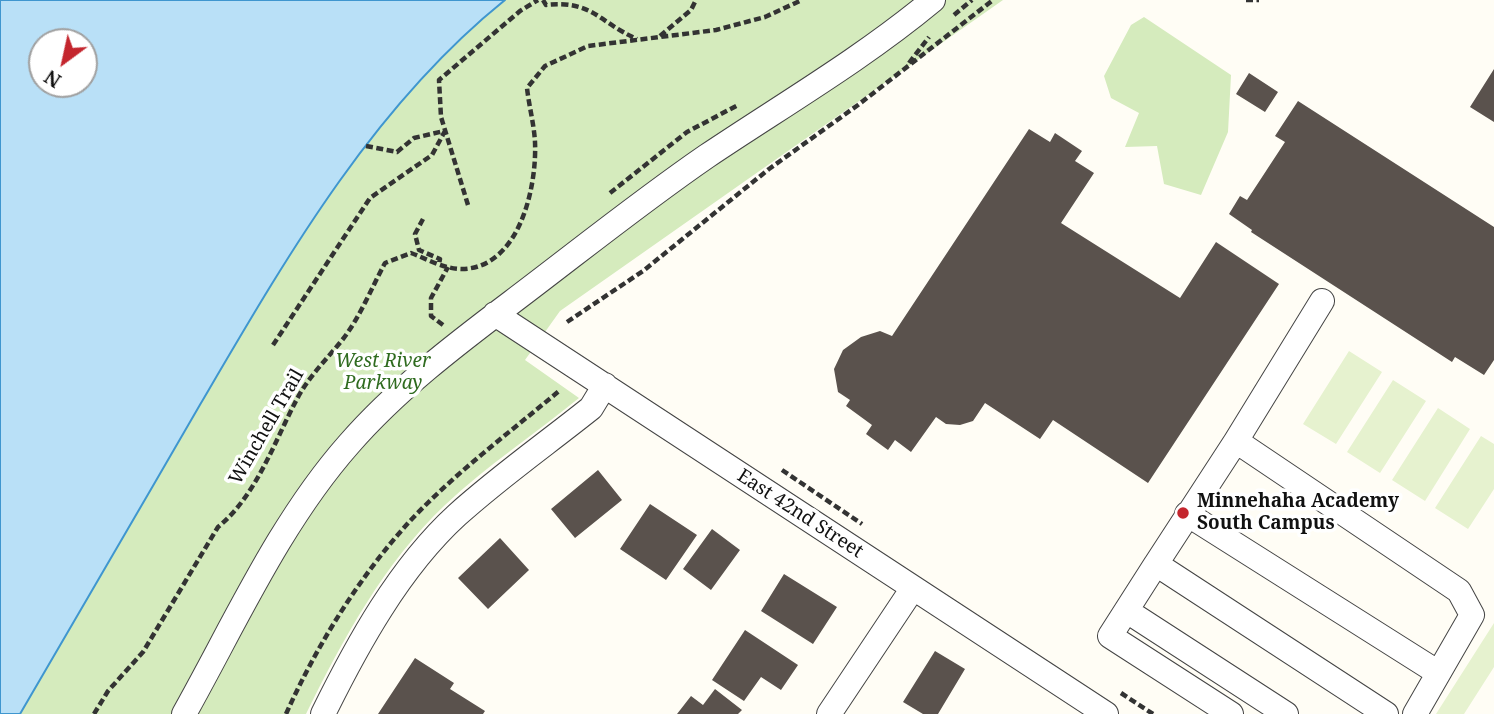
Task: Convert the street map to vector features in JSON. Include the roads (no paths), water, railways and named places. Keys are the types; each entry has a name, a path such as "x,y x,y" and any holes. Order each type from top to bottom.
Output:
{"street":[{"path":"184,714 282,540 324,473 386,406 495,314 612,223 708,156 816,88 933,0"},
{"path":"1231,714 1110,636 1322,301"},
{"name":"East 42nd Street","path":"495,314 1106,714"},
{"path":"323,714 357,643 401,580 455,517 591,408 605,385"},
{"path":"1236,440 1459,591 1472,615 1415,714"},
{"path":"1187,514 1437,672"},
{"path":"1156,564 1385,714"},
{"path":"829,714 913,588"},
{"path":"1127,611 1286,714"}],"water":[{"path":"0,0 505,0 458,42 414,87 335,187 233,348 20,714 0,714"}],"place":[{"name":"Minnehaha Academy South Campus","path":"1183,513"}],"park label":[{"name":"West River Parkway","path":"383,373"}]}
